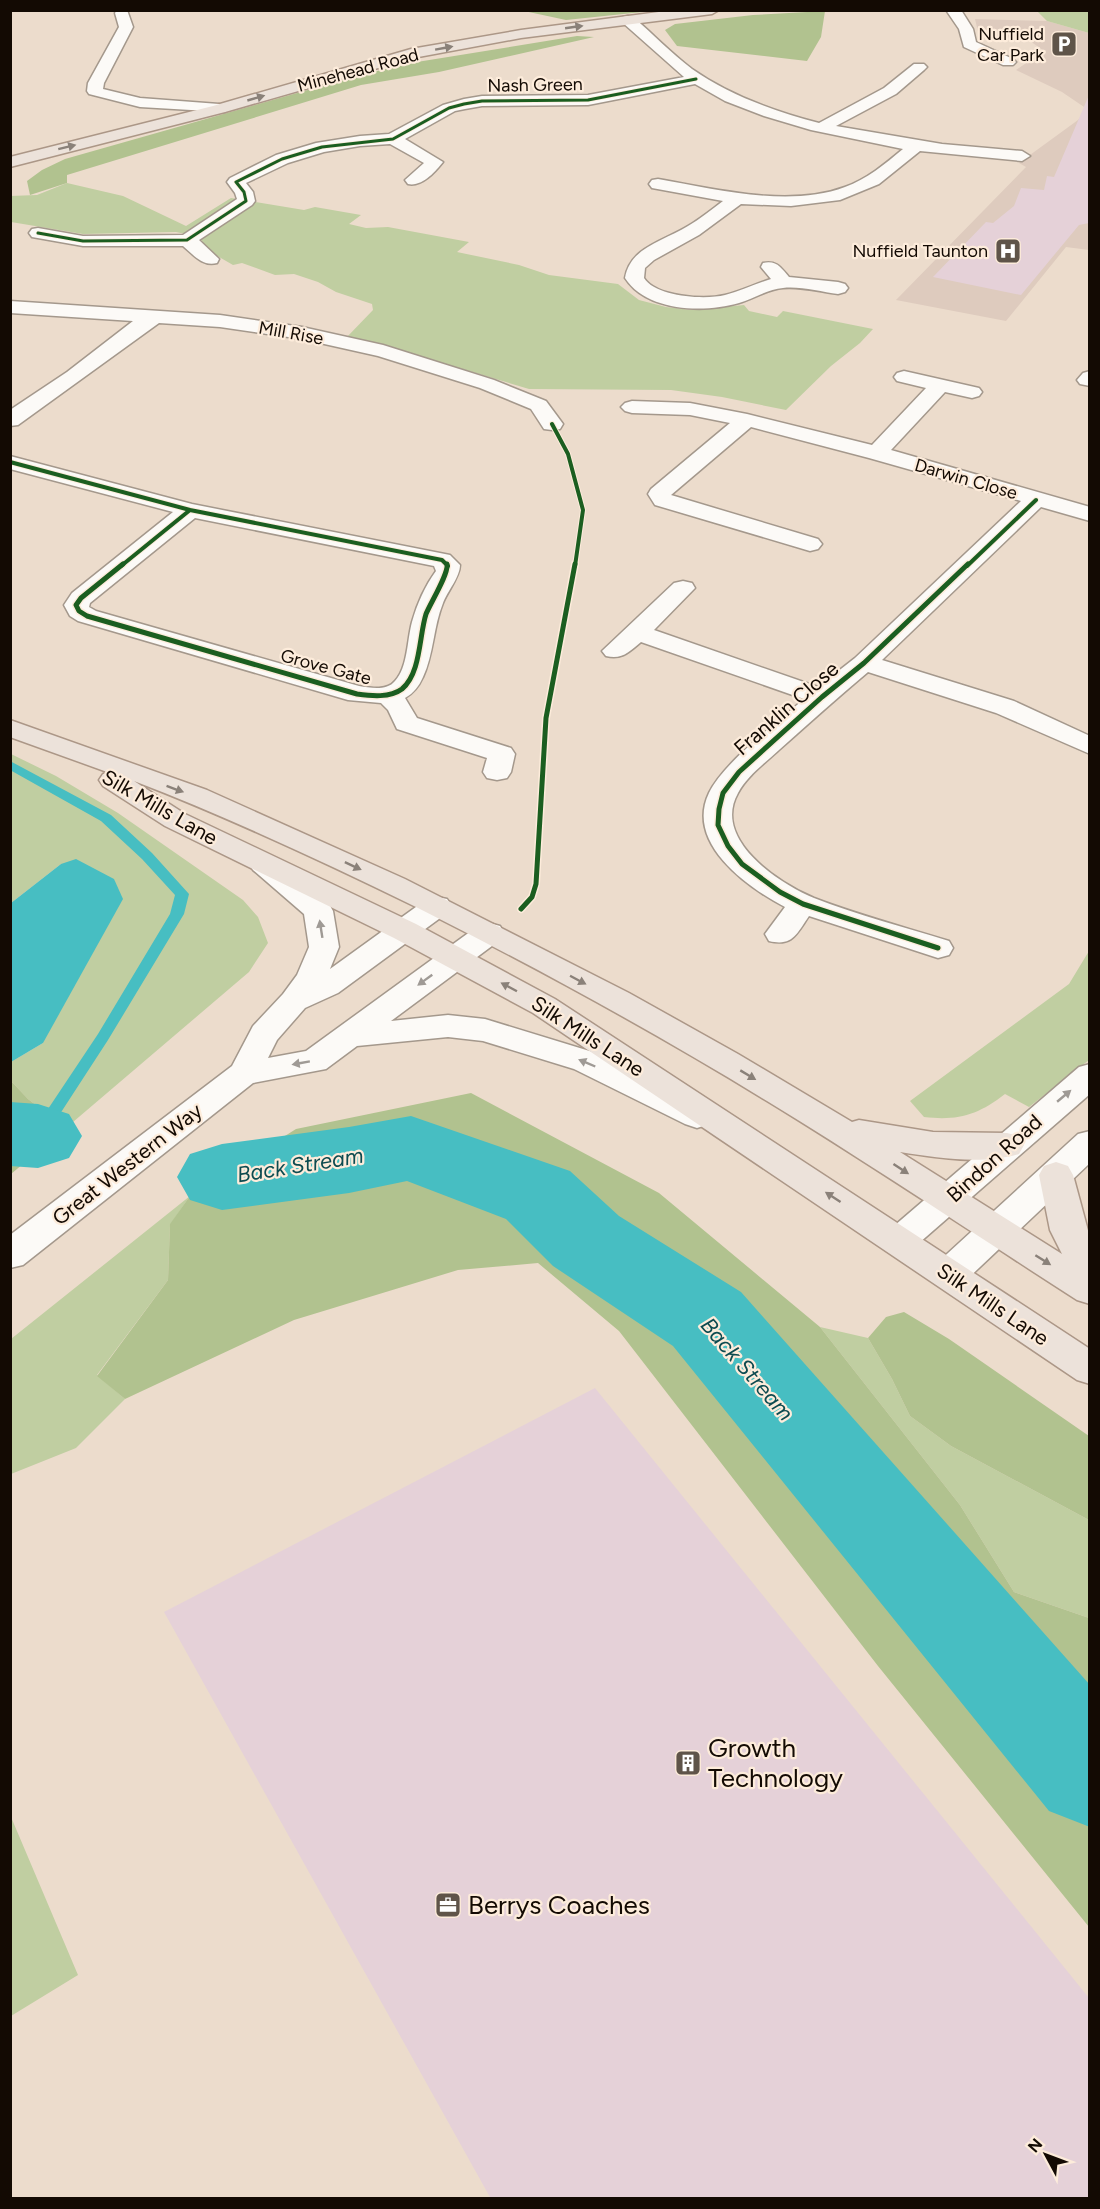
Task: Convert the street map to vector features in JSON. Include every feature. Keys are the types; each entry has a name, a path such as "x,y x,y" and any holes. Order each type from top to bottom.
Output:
{"main road":[{"name":"Minehead Road","path":"10,162 219,109 411,54 521,34 712,10"},
{"name":"Silk Mills Lane","path":"10,728 221,806 437,906 489,933 673,1031 834,1126 1089,1290"},
{"name":"Silk Mills Lane","path":"61,746 175,820 405,930 544,1006 1089,1369"},
{"path":"834,1126 895,1141 968,1148 1007,1145"},
{"path":"1056,1175 1068,1230 1089,1277"}],"street":[{"path":"953,10 966,29 969,44 1008,62"},
{"path":"122,13 126,27 96,83 95,91 107,96 139,101 219,109"},
{"path":"628,20 696,78 753,107 823,127 916,146 1022,156"},
{"path":"823,127 902,83 919,67"},
{"name":"Nash Green","path":"393,140 449,108 464,104 482,101 588,100 696,78"},
{"path":"882,81 902,83"},
{"name":"Nash Green","path":"187,240 246,201 244,192 236,182 282,159 322,147 360,141 393,140 443,161 414,180"},
{"path":"674,171 652,189 737,198 810,202 834,198 864,185 916,146"},
{"path":"737,198 692,232 664,245 648,257 636,268 635,277 639,287 668,299 716,303 733,299 764,286 776,275 838,288"},
{"path":"38,233 83,241 187,240 210,259"},
{"path":"64,254 83,241"},
{"name":"Mill Rise","path":"10,307 220,321 302,333 383,351 487,384 539,405 552,424"},
{"path":"10,420 74,376 146,321 156,317"},
{"path":"904,377 972,392"},
{"name":"Darwin Close","path":"877,453 940,385"},
{"name":"Darwin Close","path":"632,407 690,409 747,420 877,453 1089,514"},
{"path":"747,420 659,494 663,500 810,544"},
{"name":"Grove Gate","path":"10,462 190,510 442,560 448,565 448,571 440,582 429,607 413,671 403,687 380,696 357,694 87,616 79,611 76,605 81,597 190,510"},
{"name":"Franklin Close","path":"938,948 803,904 780,892 742,864 728,846 718,825 719,809 723,793 739,772 822,697 864,663 1036,500"},
{"path":"760,552 781,536"},
{"path":"615,651 683,588"},
{"name":"Franklin Close","path":"637,632 822,697"},
{"name":"Franklin Close","path":"864,663 1005,708 1089,746"},
{"name":"Grove Gate","path":"387,694 400,708 406,723 501,754 497,772"},
{"name":"Great Western Way","path":"10,1255 244,1073 264,1034 294,1001 310,977 324,947 318,911 263,864"},
{"path":"780,934 803,904"},
{"name":"Great Western Way","path":"294,1001 327,986 437,906"},
{"name":"Great Western Way","path":"244,1073 315,1061 489,933"},
{"path":"351,1036 448,1026 485,1030 585,1061 753,1144"},
{"name":"Bindon Road","path":"899,1241 1089,1075"},
{"path":"949,1274 1089,1143"}],"shaded area":[{"path":"975,19 1047,21 1089,33 1089,250 1066,247 1006,321 896,300 1026,167 1019,163 1078,120 1087,109 1062,92 1016,70 1044,51 1026,38 979,36"}],"green space":[{"path":"524,11 652,11 566,20"},
{"path":"825,11 821,37 807,61 677,46 665,30 675,24 753,15"},
{"path":"1037,11 1089,11 1089,33 1047,21"},
{"path":"577,36 594,37 439,72 361,85 67,175 67,183 30,195 27,181 42,170 65,159 364,74 417,62"},
{"path":"67,183 123,196 186,226 231,198 304,210 315,207 361,215 349,224 366,228 388,227 469,242 457,252 519,265 549,275 618,284 639,300 666,307 691,310 744,305 749,311 777,317 783,311 873,329 786,410 722,397 671,390 529,389 409,353 346,338 373,310 372,304 294,274 275,275 242,263 233,265 207,250 200,237 176,232 83,234 11,222 10,196 37,195"},
{"path":"11,754 56,776 118,813 243,900 258,917 268,943 249,972 66,1128 28,1099 11,1081 11,1062 43,1043 61,864 11,903"},
{"path":"1089,951 1089,1060 1029,1107 1005,1094 986,1107 967,1115 947,1118 924,1117 910,1101 1069,984"},
{"path":"11,1081 28,1099 66,1128 11,1174"},
{"path":"471,1093 659,1193 820,1327 960,1505 1014,1592 1089,1618 1089,1927 878,1666 619,1331 538,1263 458,1270 294,1320 125,1399 97,1376 168,1280 170,1224 190,1196 296,1129"},
{"path":"190,1196 170,1225 168,1280 97,1375 125,1399 76,1448 11,1474 11,1339"},
{"path":"904,1312 949,1339 1089,1436 1089,1520 951,1446 910,1416 868,1338 886,1317"},
{"path":"820,1327 868,1338 910,1416 951,1446 1089,1520 1089,1618 1014,1592 960,1505"},
{"path":"11,1817 78,1975 10,2016"}],"water":[{"path":"76,859 114,879 123,899 43,1043 11,1062 11,903 61,864"}],"building":[{"name":"Nuffield Taunton","path":"1089,95 1089,223 1079,225 1021,295 933,277 986,222 993,223 1014,206 1021,188 1044,190 1047,176 1054,177"},
{"name":"Growth Technology","path":"595,1388 1089,1998 1089,2199 491,2199 164,1612"}],"waterway":[{"path":"10,765 106,818 147,856 182,894 177,914 103,1037 38,1136"},
{"name":"Back Stream","path":"10,1134 38,1136"},
{"name":"Back Stream","path":"222,1177 349,1160 411,1148 538,1195 586,1241 707,1319 1090,1772"}],"cycle path":[{"path":"38,233 83,241 187,240 246,201 244,192 236,182 282,159 322,147 393,139 449,108 464,104 482,101 588,100 696,79"},
{"path":"521,909 532,897 536,884 546,718 583,510 568,454 552,424"},
{"path":"10,462 190,510 442,560 448,565 448,571 429,608 408,682 403,688 387,695 357,694 87,616 79,611 76,605 81,598 190,510"},
{"path":"938,948 803,904 780,892 742,864 728,846 718,825 719,809 723,793 739,772 822,697 864,663 1036,500"}],"place":[{"name":"Nuffield Car Park","path":"1064,44"},
{"name":"Nuffield Taunton","path":"1008,251"},
{"name":"Growth Technology","path":"688,1763"},
{"name":"Berrys Coaches","path":"448,1905"}]}
